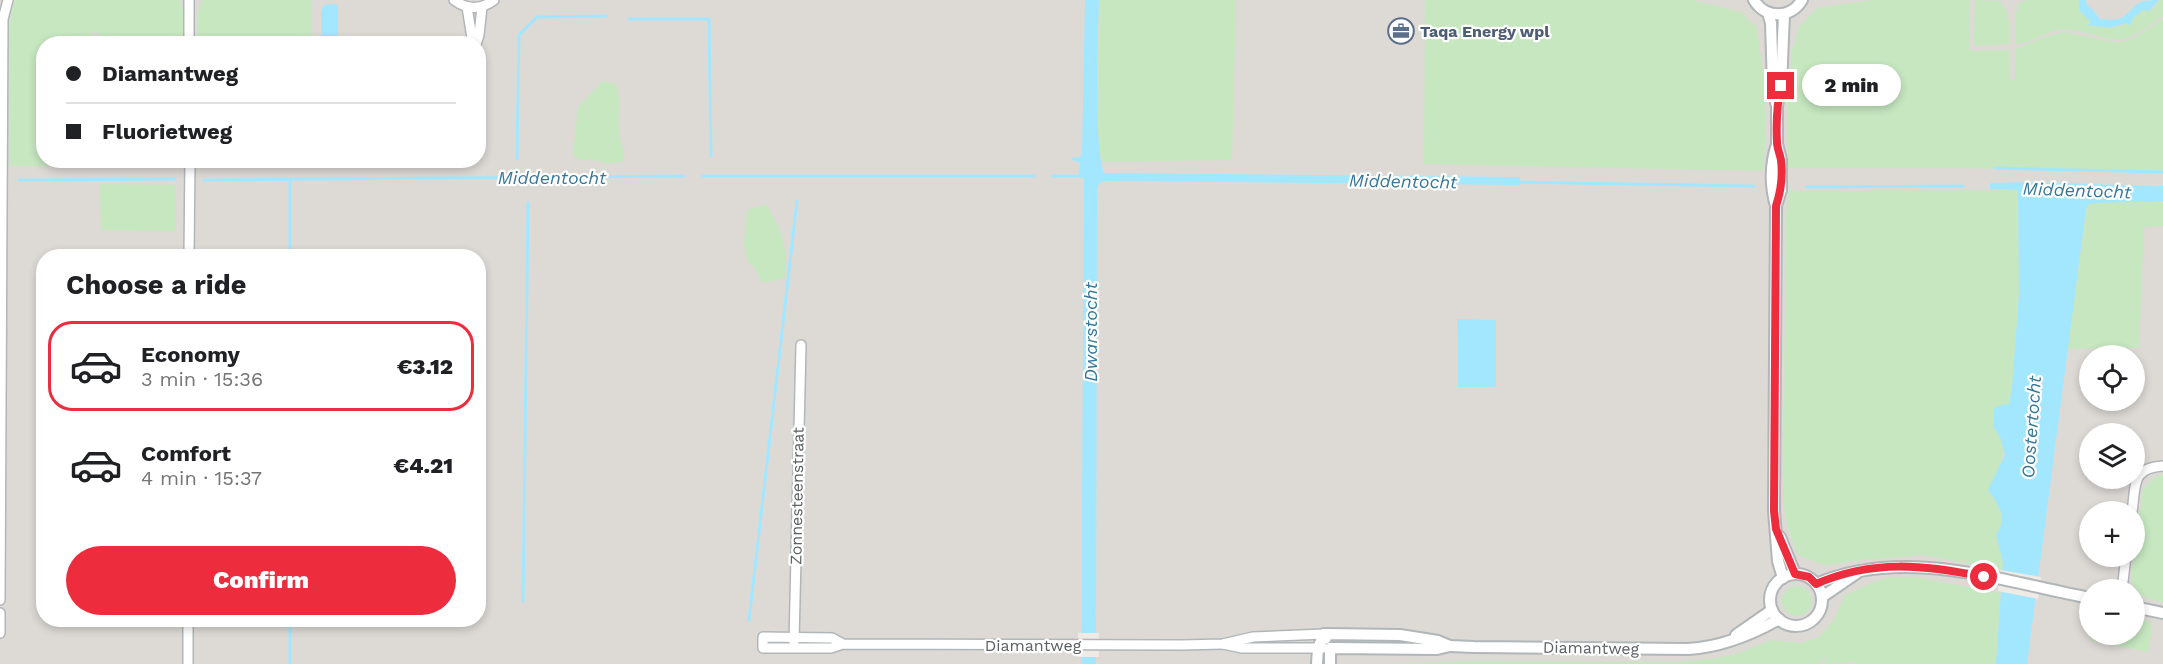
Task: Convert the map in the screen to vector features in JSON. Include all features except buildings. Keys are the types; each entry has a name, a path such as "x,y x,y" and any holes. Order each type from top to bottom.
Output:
{"street":[{"path":"0,600 3,19 8,0"},
{"path":"189,0 189,36"},
{"path":"454,0 467,7 482,7 494,0"},
{"path":"1754,0 1761,9 1768,13 1784,14 1793,11 1802,0"},
{"path":"467,7 472,36"},
{"path":"478,36 482,7"},
{"path":"1768,13 1771,28 1773,86 1777,106 1777,144 1782,175 1781,190 1776,206 1774,492 1778,561 1783,578"},
{"path":"1777,106 1781,86 1784,14"},
{"path":"189,249 190,168"},
{"name":"Zonnesteenstraat","path":"795,648 801,345"},
{"path":"2134,501 2141,472 2146,468 2163,466"},
{"path":"1776,529 1795,574"},
{"path":"1816,584 1842,573 1890,566 1916,566 2079,596"},
{"path":"1822,597 1862,570"},
{"path":"1795,574 1809,577 1816,584 1822,597 1819,612 1808,623 1793,626 1775,614 1772,592 1783,578 1795,574"},
{"path":"2145,610 2163,613"},
{"path":"0,613 0,633"},
{"name":"Diamantweg","path":"1224,644 1242,648 1437,650 1450,646 1688,649 1709,647 1730,640 1750,624 1775,614"},
{"path":"188,627 188,664"},
{"path":"1324,634 1330,648 1330,664"},
{"path":"1317,664 1318,648 1324,634"},
{"name":"Diamantweg","path":"843,644 832,638 763,637 762,645 763,648 831,648 843,644 1074,646 1224,644 1253,637 1324,634 1400,636 1438,641 1450,646"}],"shaded area":[{"path":"0,0 2163,0 2163,664 0,664"}],"green space":[{"path":"15,0 180,0 184,15 184,36 103,36 95,32 92,36 36,36 36,166 9,166 11,14"},
{"path":"202,0 312,0 312,36 197,36 197,14"},
{"path":"1099,0 1236,0 1232,160 1101,162 1098,131"},
{"path":"1425,0 1692,0 1741,12 1757,28 1763,73 1766,132 1763,171 1424,164"},
{"path":"1873,0 1970,0 1969,51 2009,50 2010,80 2015,80 2016,49 2045,37 2064,32 2122,42 2134,38 2163,19 2163,173 1964,168 1788,168 1788,94 1792,50 1799,27 1817,8"},
{"path":"1975,0 1999,1 2003,5 2009,21 2009,44 1976,46 1974,44"},
{"path":"2026,0 2079,0 2079,10 2091,22 2091,26 2106,28 2132,22 2133,18 2143,10 2147,12 2155,7 2159,0 2163,0 2163,16 2139,32 2123,39 2115,40 2076,31 2059,30 2016,44 2016,13 2019,3"},
{"path":"603,81 615,84 617,90 619,130 624,154 624,161 607,164 581,160 573,156 578,107"},
{"path":"100,184 175,185 175,231 101,230"},
{"path":"2018,190 2019,294 2012,388 2009,404 2001,405 1993,426 1999,435 2003,451 2000,465 1988,490 1996,501 2002,517 2000,529 1996,535 2003,570 1923,555 1851,561 1826,566 1798,555 1788,526 1783,496 1786,215 1789,191"},
{"path":"2163,201 2163,226 2144,227 2139,345 2079,345 2079,349 2067,349 2087,207 2089,204"},
{"path":"766,204 783,240 786,268 785,278 761,282 755,268 747,261 744,244 747,210"},
{"path":"2163,475 2163,602 2145,597 2145,579 2131,578 2132,567 2145,567 2145,501 2141,501 2143,489 2156,476"},
{"path":"1891,577 1914,577 2001,593 1996,664 1857,664 1855,662 1824,664 1827,655 1819,664 1393,664 1471,661 1677,662 1711,659 1736,654 1771,640 1801,643 1819,637 1834,620 1845,595"},
{"path":"1797,586 1803,587 1811,595 1811,607 1803,615 1797,616 1791,615 1783,607 1782,601 1783,595 1791,587"},
{"path":"2145,620 2152,624 2149,652 2112,645 2145,645"}],"water":[{"name":"Dwarstocht","path":"1085,0 1099,0 1098,119 1101,163 1105,173 1520,177 1520,185 1103,181 1097,186 1096,664 1081,664 1084,180 1079,173 1080,163 1072,160 1082,154"},
{"path":"2079,0 2086,0 2087,5 2100,19 2115,20 2123,17 2141,2 2159,0 2149,11 2143,10 2133,18 2130,26 2127,23 2109,28 2088,25 2091,22 2079,10"},
{"path":"336,4 338,8 338,36 321,36 321,11 324,5"},
{"name":"Oostertocht","path":"1990,183 2163,186 2163,201 2097,203 2089,204 2086,209 2027,664 1996,664 2003,562 1996,535 2000,529 2002,517 1999,506 1988,490 2005,455 2000,437 1993,426 1994,409 2009,404 2012,388 2019,294 2018,190 1990,189"},
{"path":"1457,319 1496,320 1496,387 1458,387"}],"pier":[{"path":"2000,570 2041,577 2038,599 1998,591"},
{"path":"1078,633 1099,633 1099,657 1078,657"}],"waterway":[{"path":"517,159 519,35 537,17 606,16"},
{"path":"629,19 709,19 711,156"},
{"name":"Middentocht","path":"1995,168 2163,172"},
{"name":"Middentocht","path":"204,180 684,176"},
{"name":"Middentocht","path":"703,176 1034,176"},
{"name":"Middentocht","path":"1053,176 1084,176"},
{"name":"Middentocht","path":"19,180 175,179"},
{"path":"290,180 290,249"},
{"name":"Middentocht","path":"1516,182 1754,186"},
{"name":"Middentocht","path":"1807,187 1963,186"},
{"path":"749,620 797,201"},
{"path":"523,601 528,203"},
{"path":"290,627 290,664"}],"place":[{"name":"Taqa Energy wpl","path":"1401,31"}],"route":[{"path":"1781,86 1777,106 1777,144 1782,175 1781,190 1776,206 1774,343 1774,511 1776,529 1795,574 1809,577 1816,584 1842,573 1903,566 1931,567 1984,577"}]}
